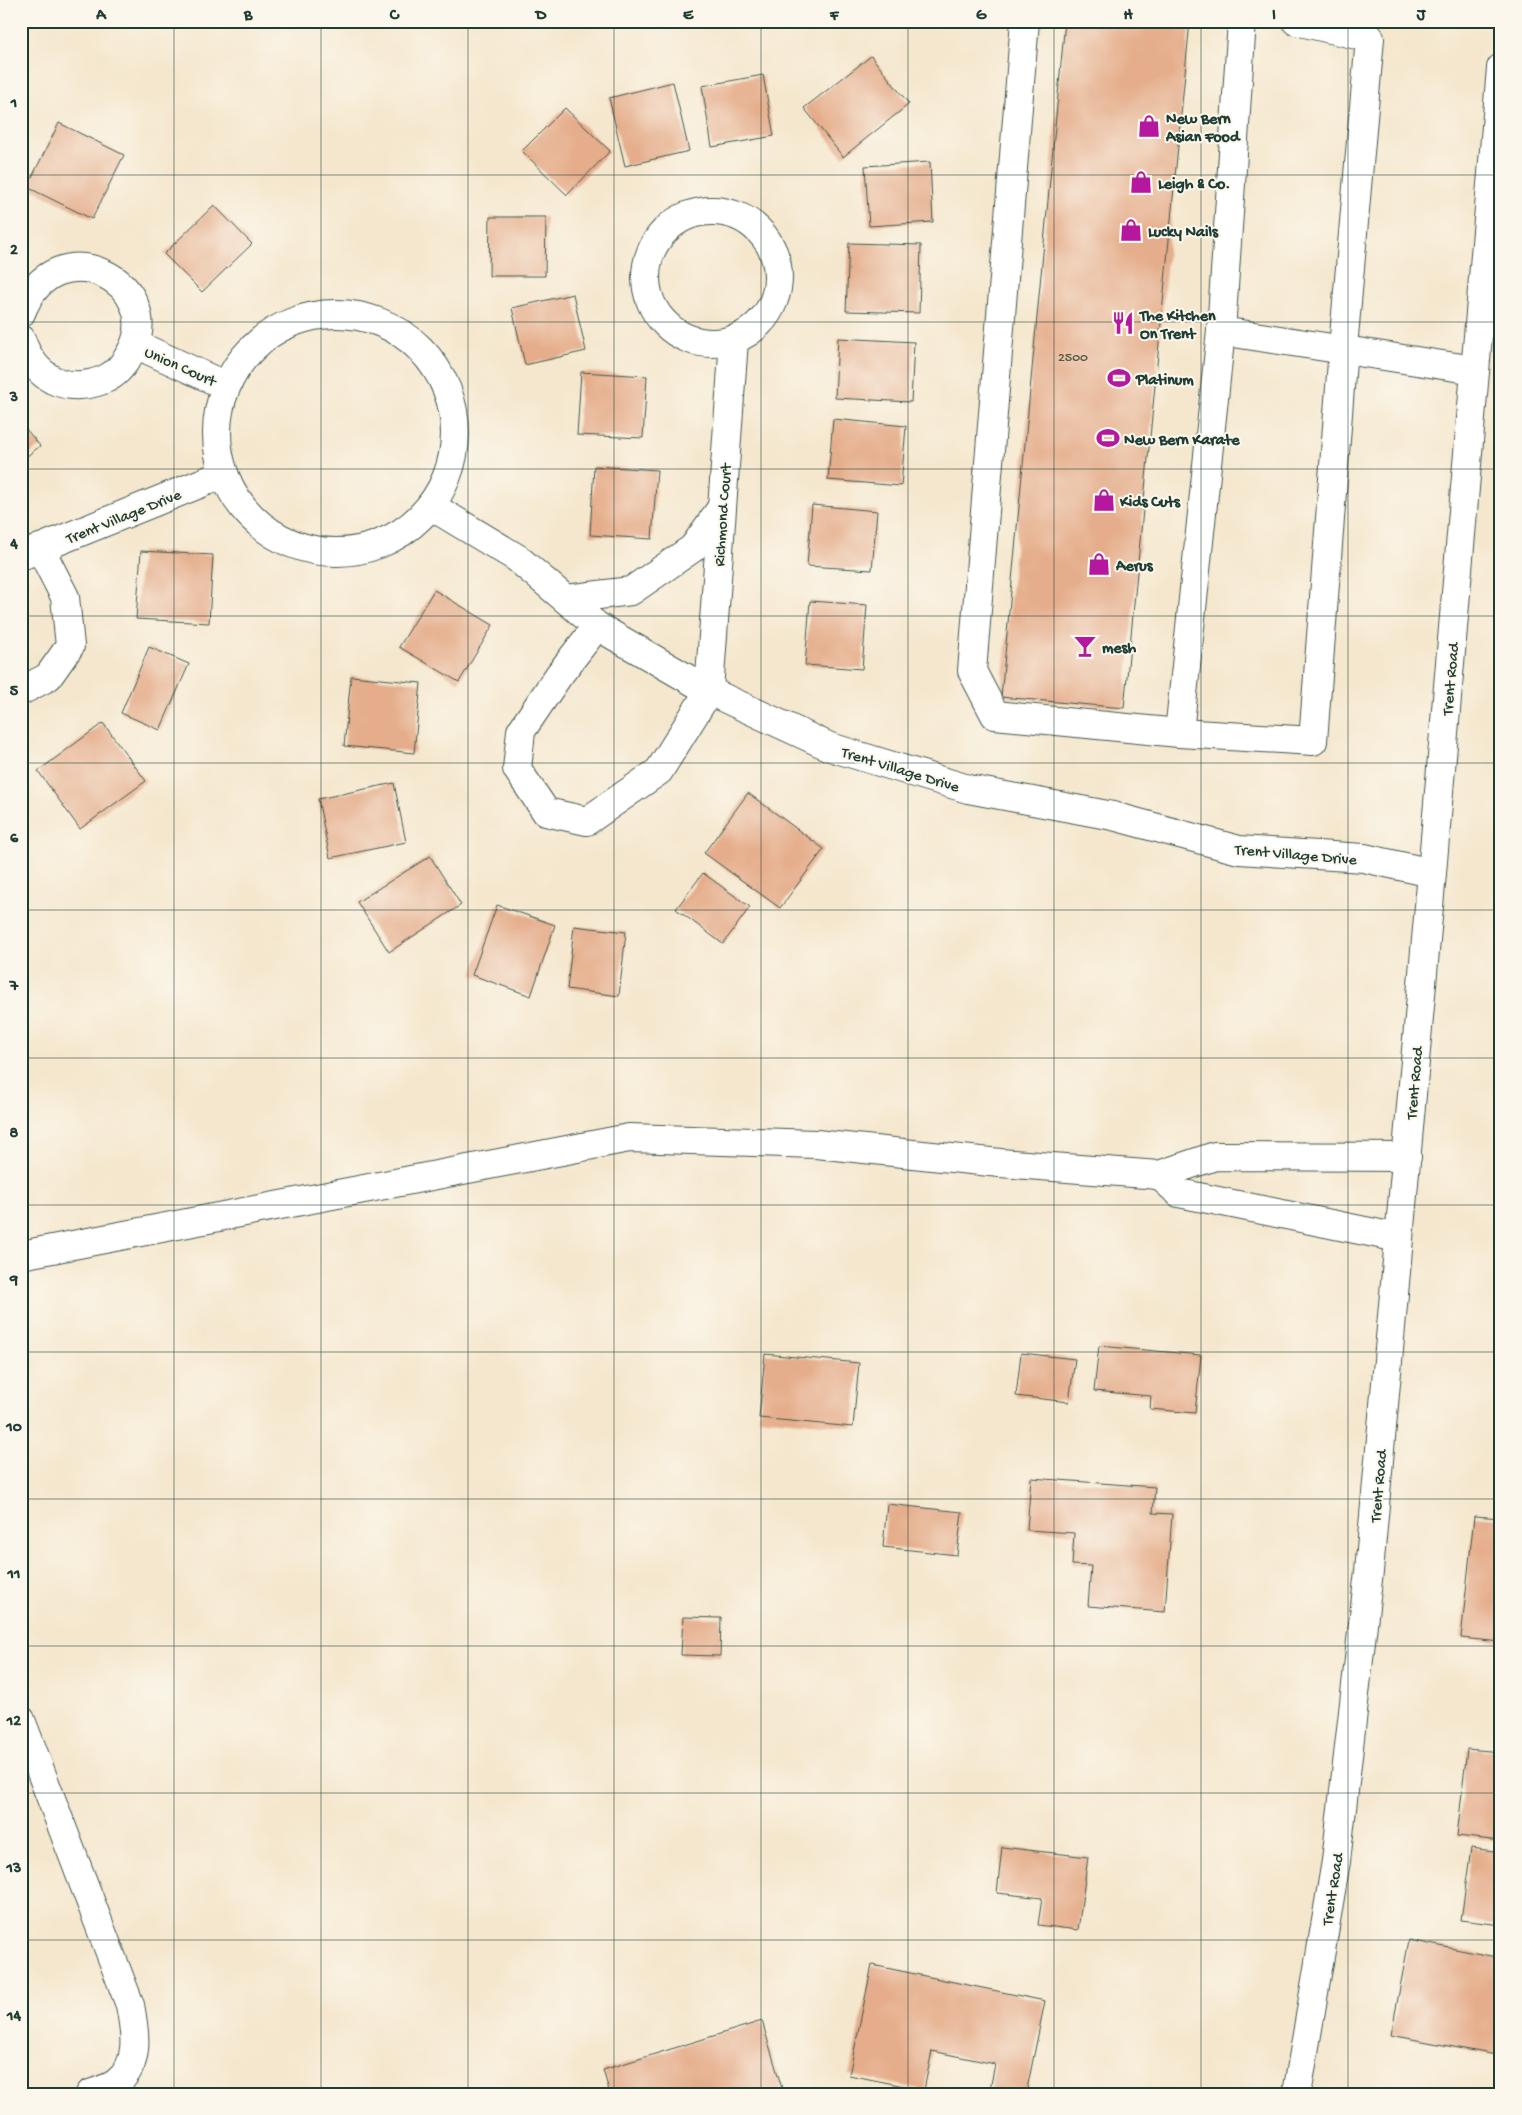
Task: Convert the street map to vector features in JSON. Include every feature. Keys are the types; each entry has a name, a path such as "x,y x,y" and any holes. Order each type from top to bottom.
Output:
{"street":[{"path":"1025,21 972,671 996,715 1179,733 1312,741 1370,38 1296,21"},
{"path":"1179,733 1220,331 1242,21"},
{"name":"Trent Road","path":"1297,2094 1336,1861 1369,1571 1432,873 1501,68"},
{"path":"719,210 740,215 758,228 772,246 778,268 777,291 768,312 754,329 734,340 712,344 691,340 671,330 656,315 647,296 645,274 649,252 666,229 677,220 696,211 719,210"},
{"name":"Union Court","path":"21,313 28,296 41,281 57,271 76,267 94,269 112,277 126,290 135,307 138,326 136,344 126,362 112,376 93,384 73,386 54,380 38,369 26,354 21,339"},
{"path":"319,314 359,315 397,329 428,355 448,390 456,430 450,470 431,506 405,531 372,547 336,553 300,547 268,531 241,506 224,474 217,444 218,415 226,386 248,352 280,327 319,314"},
{"path":"1220,331 1343,348 1475,370"},
{"name":"Richmond Court","path":"709,691 734,340"},
{"name":"Union Court","path":"136,344 226,386"},
{"name":"Trent Village Drive","path":"31,552 224,474"},
{"name":"Trent Village Drive","path":"431,506 517,558 597,626 709,691 830,747 968,789 1114,816 1238,850 1364,858 1432,873"},
{"path":"566,599 632,591 693,548 722,506"},
{"path":"21,690 48,677 70,646 65,597 31,552"},
{"path":"597,626 559,674 521,731 517,769 546,812 587,821 659,771 709,691"},
{"path":"21,1255 629,1138 816,1144 1000,1163 1159,1175 1214,1156 1407,1157"},
{"path":"1159,1175 1180,1193 1399,1238"},
{"path":"21,1720 130,2006 136,2033 134,2053 128,2070 116,2083 90,2094"}],"building":[{"path":"1065,21 1190,21 1124,708 1001,697"},
{"path":"871,56 909,104 843,157 804,108"},
{"path":"763,75 774,136 712,147 702,86"},
{"path":"673,82 689,151 625,166 609,98"},
{"path":"565,108 610,151 567,195 522,151"},
{"path":"59,123 124,155 92,219 27,187"},
{"path":"930,162 933,222 869,226 865,166"},
{"path":"214,205 252,244 202,292 164,254"},
{"path":"490,217 546,217 545,276 489,276"},
{"path":"849,243 921,245 919,313 846,311"},
{"path":"573,294 586,351 525,365 512,308"},
{"path":"838,338 914,342 911,402 835,398"},
{"path":"581,372 647,376 643,438 577,435"},
{"path":"833,419 906,426 901,486 828,480"},
{"path":"21,423 40,446 21,461"},
{"path":"594,466 657,470 652,539 590,535"},
{"path":"812,505 877,511 872,570 807,566"},
{"path":"141,551 213,555 209,623 136,619"},
{"path":"434,590 493,625 459,682 399,647"},
{"path":"810,601 867,605 862,669 805,665"},
{"path":"149,647 189,664 160,730 121,713"},
{"path":"351,676 421,683 414,753 344,746"},
{"path":"103,723 146,781 80,829 38,771"},
{"path":"394,783 406,842 330,858 318,799"},
{"path":"748,793 824,849 780,908 704,853"},
{"path":"430,856 461,905 389,952 357,902"},
{"path":"703,873 750,907 723,944 676,909"},
{"path":"497,905 555,925 531,996 472,975"},
{"path":"574,926 626,932 619,996 567,989"},
{"path":"1099,1346 1201,1355 1195,1413 1150,1409 1151,1396 1094,1391"},
{"path":"1021,1353 1075,1359 1069,1402 1016,1396"},
{"path":"765,1354 859,1363 853,1427 759,1418"},
{"path":"1031,1478 1155,1487 1153,1513 1172,1514 1165,1612 1088,1606 1091,1566 1072,1565 1074,1533 1027,1530"},
{"path":"887,1504 962,1512 957,1555 883,1547"},
{"path":"1474,1516 1501,1518 1501,1642 1461,1638"},
{"path":"683,1617 721,1618 720,1656 681,1655"},
{"path":"1467,1749 1501,1752 1501,1841 1457,1836"},
{"path":"1002,1847 1088,1857 1078,1930 1038,1925 1042,1898 997,1893"},
{"path":"1471,1848 1501,1852 1501,1925 1461,1920"},
{"path":"1409,1940 1501,1958 1501,2056 1391,2035"},
{"path":"872,1965 1045,2001 1026,2094 989,2094 995,2064 932,2051 924,2090 849,2075"},
{"path":"762,2021 783,2092 776,2094 610,2094 603,2070"}],"place":[{"name":"New Bern Asian Food","path":"1149,126"},
{"name":"Leigh & Co.","path":"1141,182"},
{"name":"Lucky Nails","path":"1131,230"},
{"name":"The Kitchen On Trent","path":"1123,323"},
{"name":"Platinum","path":"1119,378"},
{"name":"New Bern Karate","path":"1108,438"},
{"name":"Kids Cuts","path":"1104,500"},
{"name":"Aerus","path":"1099,564"},
{"name":"mesh","path":"1085,646"}]}
